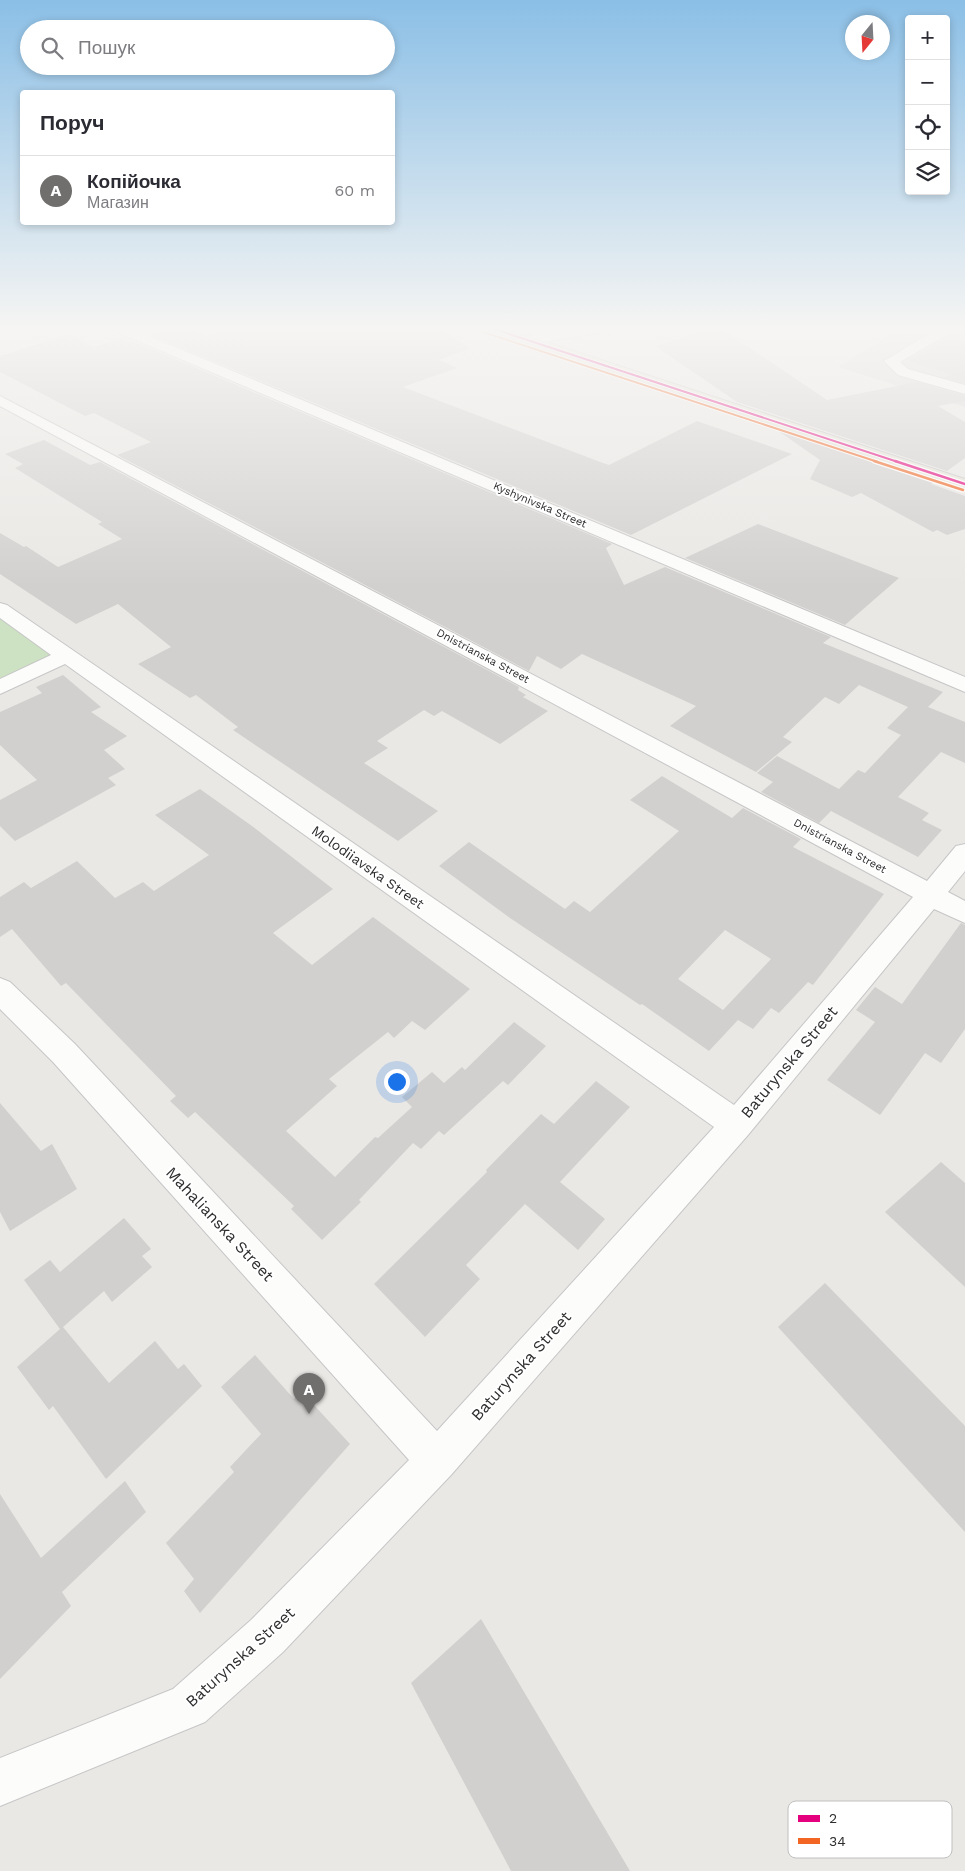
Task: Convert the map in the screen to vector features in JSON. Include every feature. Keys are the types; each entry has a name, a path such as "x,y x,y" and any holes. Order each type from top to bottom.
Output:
{"main road":[{"path":"752,413 965,484"}],"street":[{"name":"Dnistrianska Street","path":"25,413 965,913"},
{"name":"Kyshynivska Street","path":"322,413 965,685"},
{"name":"Molodiiavska Street","path":"0,609 736,1125"},
{"path":"0,687 67,655"},
{"name":"Baturynska Street","path":"0,1782 189,1706 267,1636 437,1461 736,1125 965,852"},
{"name":"Mahalianska Street","path":"0,990 64,1053 437,1461"}],"green space":[{"path":"0,608 68,655 0,688"}],"building":[{"path":"80,413 93,413 85,416"},
{"path":"95,413 304,413 612,544 606,548 624,585 665,567 831,637 823,643 943,692 928,707 965,722 965,763 941,752 898,797 929,813 922,820 942,830 918,857 831,811 819,823 761,792 773,782 757,773 777,756 839,789 858,770 865,773 901,735 887,728 908,707 859,685 839,704 825,697 783,737 792,742 756,772 670,726 696,706 582,654 561,669 537,656 529,671 117,455 151,442"},
{"path":"339,413 472,413 609,465 697,421 792,454 631,535"},
{"path":"771,413 950,413 965,422 965,458 947,471"},
{"path":"774,428 935,481 931,484 965,496 965,529 947,535 937,530 933,532 861,493 852,497 810,479 820,460"},
{"path":"44,440 90,465 100,462 519,687 518,690 526,695 523,697 548,711 500,744 442,711 434,716 424,710 377,741 388,748 364,763 438,811 398,841 233,730 238,727 196,695 190,698 138,664 171,647 118,604 76,624 0,574 0,533 24,547 26,546 58,567 122,539 98,524 102,522 15,468 23,464 5,454"},
{"path":"758,524 899,578 845,625 685,558"},
{"path":"63,675 101,707 91,712 127,736 104,750 125,769 108,778 116,785 15,841 0,826 0,800 37,780 0,745 0,712 42,693 36,687"},
{"path":"662,776 732,818 743,808 801,839 793,847 884,894 813,985 808,982 779,1013 771,1008 753,1029 738,1020 709,1051 642,1004 640,1005 510,918 439,866 469,842 565,909 574,901 590,912 679,831 630,800","holes":["725,930 771,959 723,1010 678,979"]},
{"path":"200,789 252,826 333,889 273,933 312,965 373,917 470,989 425,1030 412,1021 394,1038 388,1032 329,1079 337,1086 286,1131 335,1177 375,1137 378,1138 412,1107 402,1097 432,1072 444,1083 462,1067 465,1070 514,1022 546,1046 508,1085 503,1081 444,1135 439,1131 421,1149 413,1143 359,1200 361,1202 322,1240 291,1209 294,1206 195,1112 188,1118 170,1101 176,1096 66,983 61,986 12,929 0,937 0,897 24,882 31,888 77,861 115,898 143,882 154,891 209,855 155,815"},
{"path":"961,923 965,925 965,1029 941,1063 925,1053 880,1115 827,1080 875,1022 856,1010 875,987 902,1004"},
{"path":"596,1081 630,1107 560,1182 605,1219 578,1250 525,1204 466,1265 480,1279 425,1337 374,1284 487,1172 486,1170 541,1114 554,1124"},
{"path":"0,1103 41,1151 52,1144 77,1189 10,1231 0,1212"},
{"path":"941,1162 965,1183 965,1287 885,1212"},
{"path":"124,1218 151,1249 142,1256 152,1267 112,1302 104,1291 63,1327 109,1383 155,1341 178,1369 184,1364 202,1386 106,1479 53,1406 49,1410 17,1367 60,1329 24,1280 50,1260 60,1272"},
{"path":"825,1283 965,1426 965,1532 778,1327"},
{"path":"255,1355 294,1399 301,1391 350,1444 200,1613 184,1591 194,1579 166,1543 234,1472 230,1467 261,1434 221,1387"},
{"path":"125,1481 146,1512 62,1592 71,1606 0,1679 0,1494 41,1558"},
{"path":"481,1619 630,1871 511,1871 411,1683"}],"transit line":[{"name":"34","path":"730,413 963,490"},
{"name":"2","path":"750,413 965,484"}],"place":[{"name":"Копійочка","path":"309,1414"}]}
